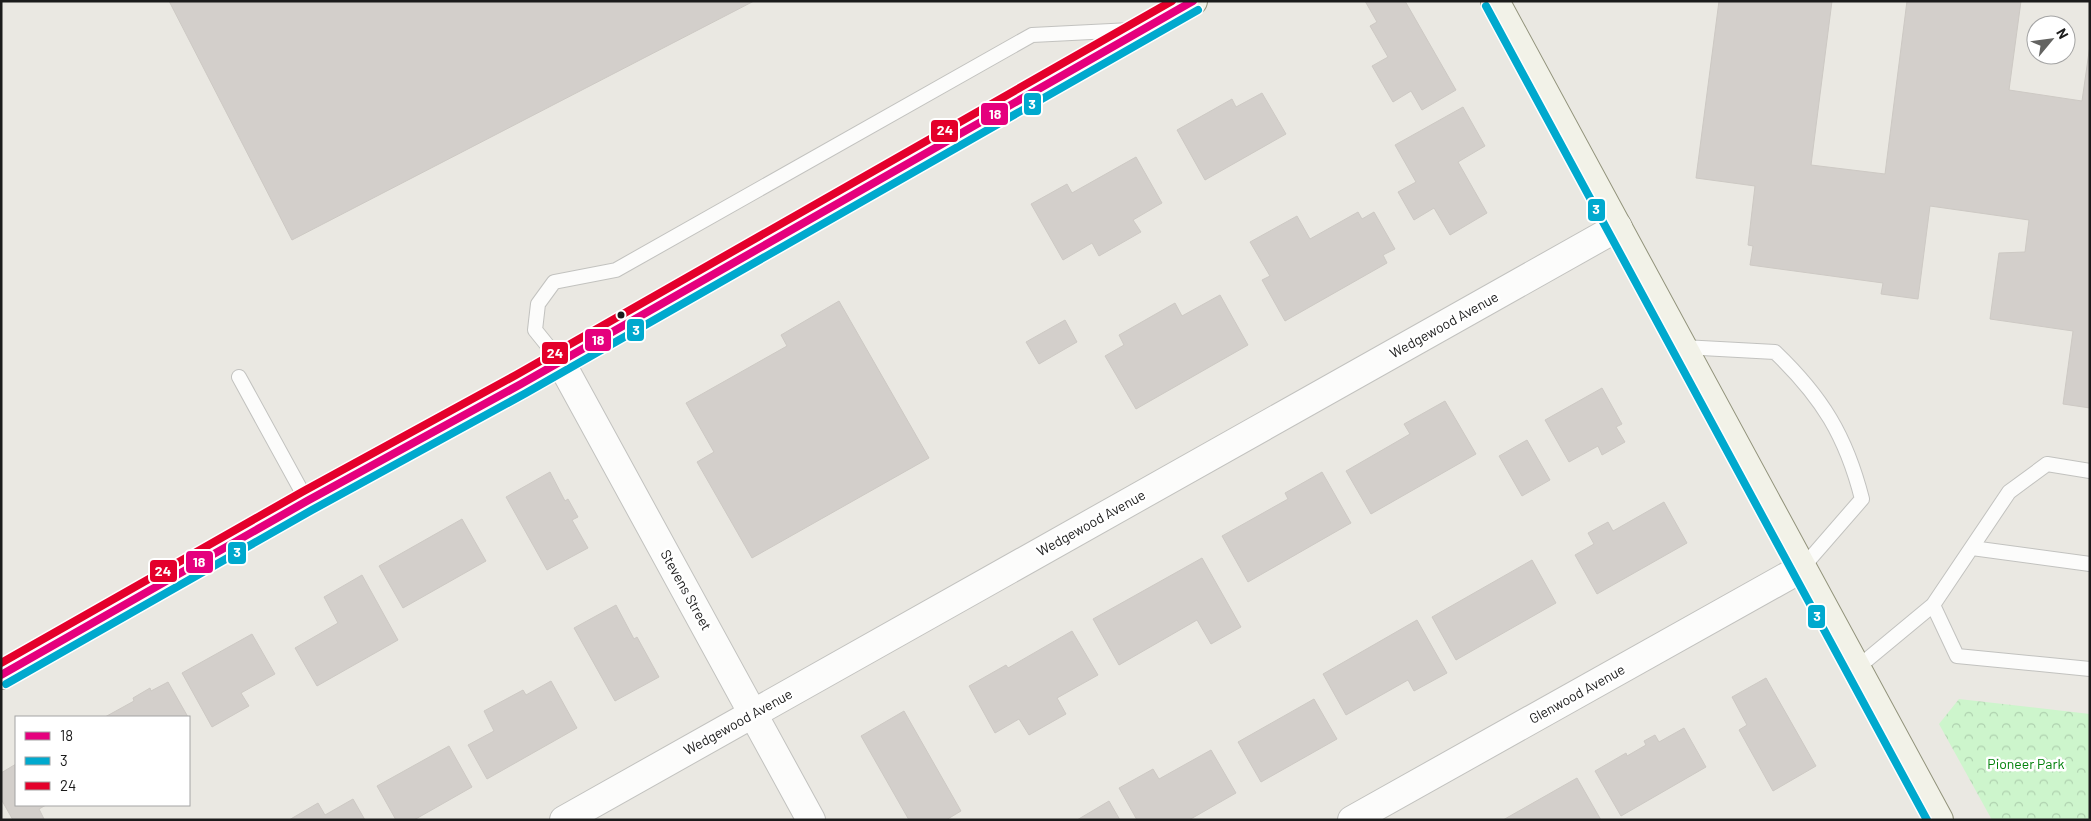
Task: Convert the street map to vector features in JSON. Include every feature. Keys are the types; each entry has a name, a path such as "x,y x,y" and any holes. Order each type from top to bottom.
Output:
{"street":[{"path":"1,675 307,501 560,361 1193,1"},
{"path":"1495,1 1939,820"},
{"name":"Wedgewood Avenue","path":"564,820 1618,227"},
{"name":"Stevens Street","path":"560,361 811,820"},
{"name":"Glenwood Avenue","path":"1352,820 1802,568"}],"lane":[{"path":"560,361 535,330 538,304 554,282 616,270 1032,35 1139,30"},
{"path":"1683,347 1775,352 1801,377 1823,405 1840,435 1853,466 1862,499 1802,568"},
{"path":"239,378 307,501"},
{"path":"1857,668 1933,605 2009,492 2048,464 2090,471"},
{"path":"1972,548 2090,564"},
{"path":"1933,605 1957,656 2090,669"}],"green space":[{"name":"Pioneer Park","path":"1959,699 2090,714 2090,820 1992,820 1939,724"}],"building":[{"path":"169,1 754,1 292,240"},
{"path":"1365,1 1405,1 1456,90 1422,110 1411,91 1393,102 1372,66 1388,57 1370,26 1377,22"},
{"path":"1719,1 1832,1 1811,165 1885,174 1907,1 2021,1 2009,90 2082,101 2090,45 2090,408 2063,404 2073,331 1990,319 1999,253 2025,252 2029,220 1930,206 1918,299 1881,294 1883,283 1750,265 1753,246 1748,245 1755,186 1696,178"},
{"path":"1262,93 1286,134 1205,180 1177,130 1232,99 1236,107"},
{"path":"1463,107 1485,146 1458,162 1487,213 1450,235 1434,208 1414,220 1398,192 1416,182 1395,145"},
{"path":"1136,157 1162,203 1133,220 1141,232 1099,256 1092,243 1063,260 1031,204 1067,184 1072,193"},
{"path":"1358,212 1362,219 1374,212 1395,249 1383,255 1387,263 1285,321 1262,280 1270,276 1250,242 1297,216 1310,239"},
{"path":"1220,295 1248,345 1136,409 1105,356 1124,345 1119,335 1175,303 1182,316"},
{"path":"839,301 929,458 752,558 697,462 714,452 686,403 787,346 781,335"},
{"path":"1065,320 1077,342 1039,364 1026,342"},
{"path":"1602,388 1622,424 1616,427 1625,442 1602,455 1598,446 1569,462 1545,420"},
{"path":"1445,401 1476,454 1371,514 1346,471 1410,434 1404,424"},
{"path":"1527,440 1550,480 1522,496 1499,456"},
{"path":"550,472 565,501 568,499 578,517 572,520 588,548 547,570 506,497"},
{"path":"1322,472 1351,523 1248,582 1222,536 1288,499 1285,493"},
{"path":"1664,502 1687,543 1597,594 1575,555 1594,544 1588,533 1608,522 1613,531"},
{"path":"462,519 486,561 403,608 379,566"},
{"path":"1202,558 1241,627 1211,644 1197,620 1119,665 1093,619"},
{"path":"1532,560 1556,603 1456,660 1432,617"},
{"path":"362,575 398,640 317,686 295,648 338,623 324,597"},
{"path":"616,605 634,639 637,637 659,677 615,701 574,628"},
{"path":"1417,620 1447,673 1414,691 1408,680 1346,715 1323,674"},
{"path":"1072,631 1098,675 1057,698 1066,714 1029,735 1019,719 995,733 969,686 1006,665 1008,668"},
{"path":"252,634 275,674 241,693 249,706 212,727 182,673"},
{"path":"1766,678 1816,766 1773,791 1739,730 1747,725 1732,697"},
{"path":"551,681 577,728 487,779 468,745 494,731 484,711 523,690 526,695"},
{"path":"168,682 187,716 107,716 134,701 133,698 150,688 151,691"},
{"path":"1314,699 1337,739 1261,782 1238,742"},
{"path":"904,711 961,811 946,820 909,820 861,736"},
{"path":"1684,728 1706,767 1621,816 1595,771 1626,753 1627,756 1646,745 1644,741 1655,735 1659,742"},
{"path":"449,746 472,787 414,820 396,820 377,786"},
{"path":"1211,750 1236,793 1189,820 1137,820 1119,788 1153,769 1159,779"},
{"path":"15,765 15,806 44,806 39,809 43,820 13,820 1,799 1,773"},
{"path":"1577,778 1601,820 1503,820"},
{"path":"353,799 365,820 289,820 318,803 325,815"},
{"path":"1109,801 1120,820 1077,820"}],"transit line":[{"name":"24","path":"1,663 302,492 516,375 1172,1"},
{"name":"18","path":"1,675 307,501 521,384 1193,1"},
{"name":"3","path":"1486,6 1927,820"},
{"name":"3","path":"6,684 312,510 526,393 1198,10"}]}
